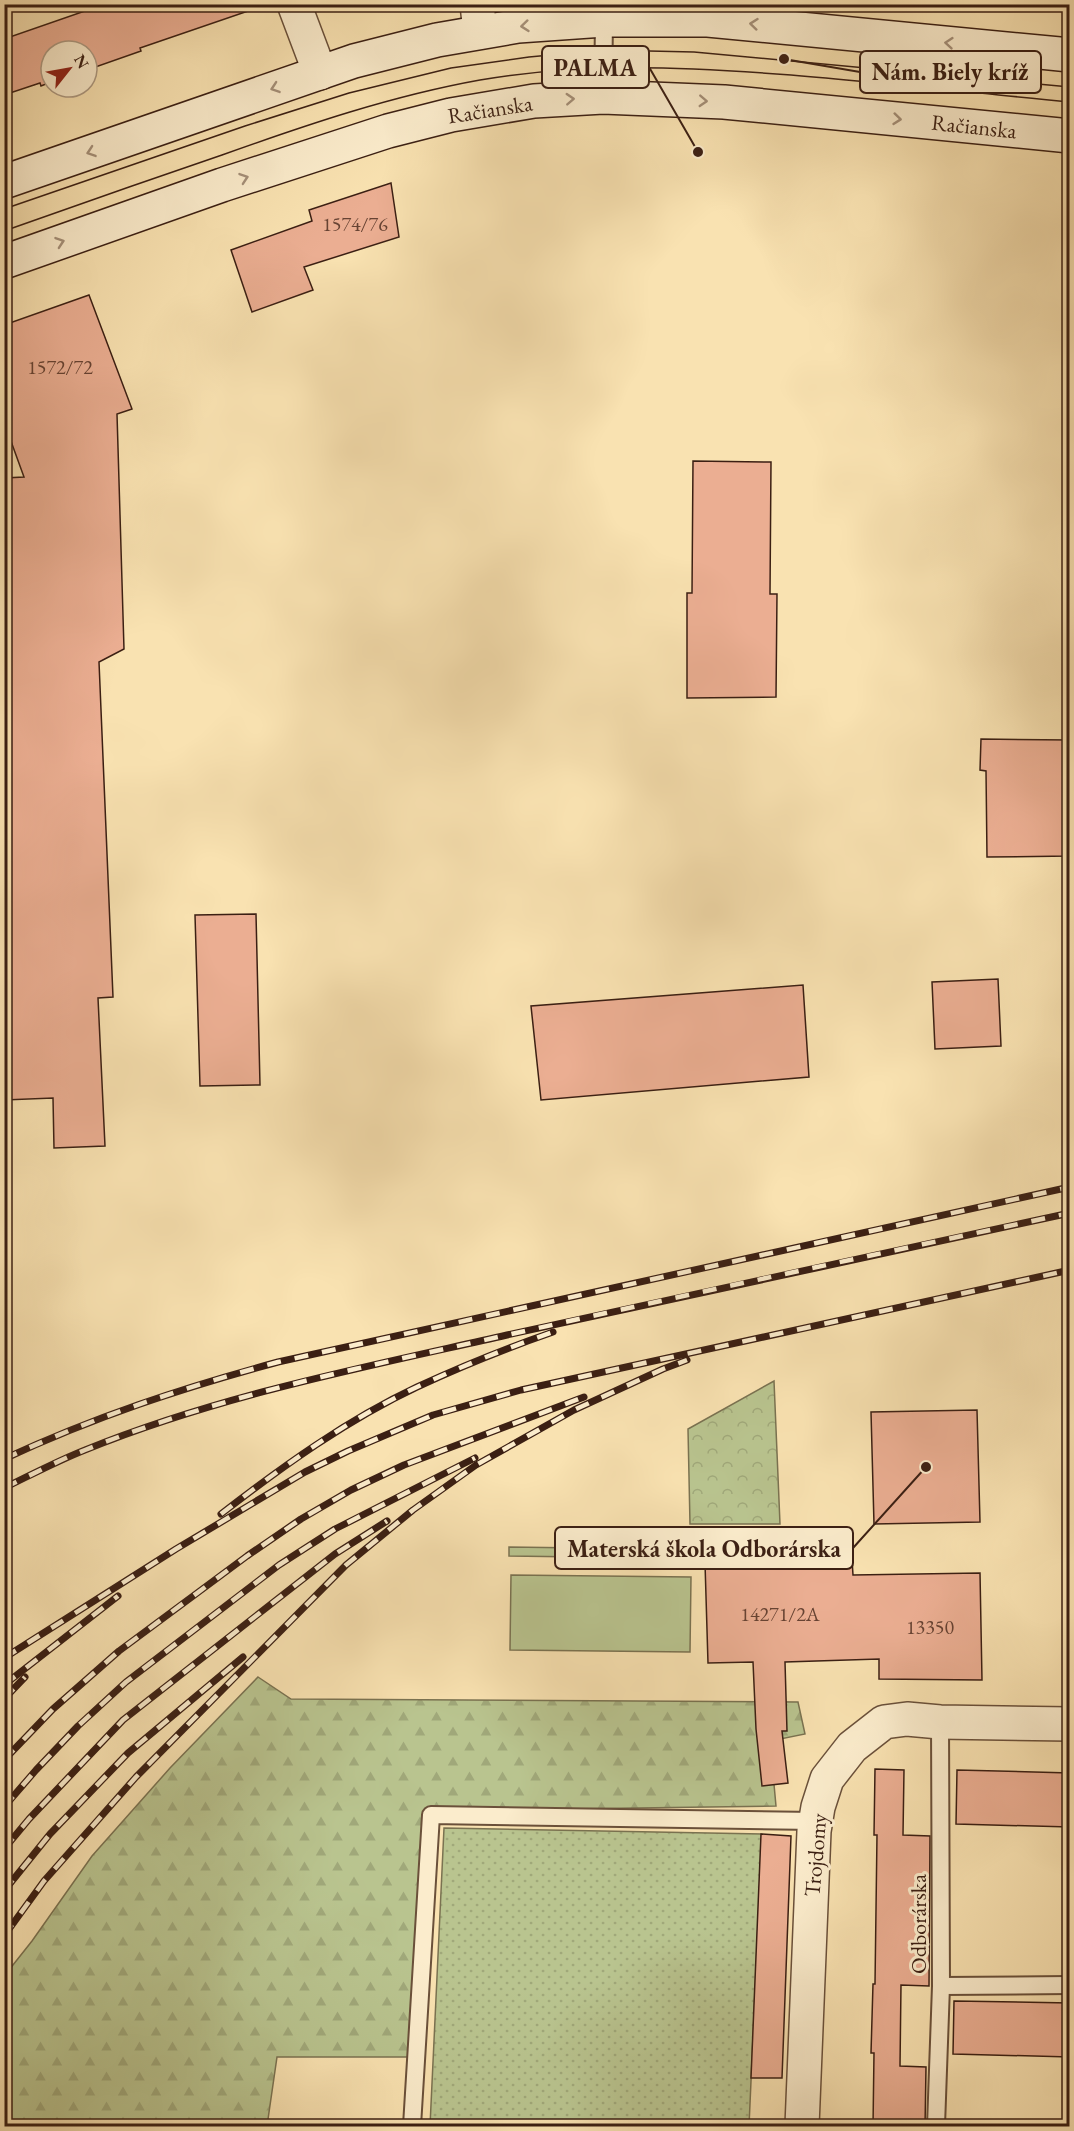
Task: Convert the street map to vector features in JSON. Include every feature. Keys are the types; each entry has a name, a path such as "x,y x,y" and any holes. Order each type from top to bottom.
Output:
{"main road":[{"path":"294,4 320,73"},
{"path":"4,182 320,73 413,46 478,18 550,23 609,12 1070,55"},
{"name":"Račianska","path":"4,262 264,171 388,131 441,117 556,99 603,97 724,102 1070,136"},
{"name":"Trojdomy","path":"802,2127 815,1821 824,1785 831,1773 852,1747 878,1725 907,1719 940,1722 1070,1724"}],"lane":[{"path":"603,97 609,12"},
{"name":"Odborárska","path":"936,2127 941,1986 940,1722"},
{"path":"412,2127 431,1815 815,1821"},
{"path":"941,1986 1070,1985"}],"green space":[{"path":"774,1381 780,1524 690,1524 688,1429"},
{"path":"655,1543 692,1543 692,1564 655,1564 655,1558 509,1556 509,1547 655,1549"},
{"path":"511,1575 691,1577 690,1652 510,1650"},
{"path":"258,1677 291,1699 798,1702 805,1734 770,1741 776,1806 429,1811 419,2057 277,2057 267,2126 5,2126 5,1975 92,1856 170,1768"},
{"path":"444,1828 762,1834 749,2126 430,2126"}],"building":[{"path":"105,4 253,4 254,9 140,48 141,51 99,66 99,39 39,39 39,83 4,95 4,39"},
{"path":"391,183 399,237 304,267 313,290 252,312 231,250 312,221 309,210"},
{"path":"89,295 132,409 117,414 124,649 99,662 113,997 98,998 105,1146 54,1148 53,1098 4,1100 4,478 24,477 4,422 4,325"},
{"path":"693,461 771,462 770,594 777,594 776,697 687,698 687,593 692,593"},
{"path":"981,739 1070,740 1070,856 987,857 986,771 980,770"},
{"path":"256,914 260,1085 200,1086 195,915"},
{"path":"998,979 1001,1046 935,1049 932,982"},
{"path":"803,985 809,1077 541,1100 531,1006"},
{"path":"977,1410 980,1522 874,1524 871,1412"},
{"path":"852,1559 853,1575 980,1573 982,1680 879,1679 879,1659 785,1662 787,1731 782,1731 788,1783 762,1786 756,1729 753,1662 708,1663 705,1563"},
{"path":"875,1769 904,1770 903,1835 930,1836 929,1986 901,1985 900,2066 926,2067 925,2127 873,2127 874,2053 871,2053 873,1984 875,1984 877,1835 874,1835"},
{"path":"957,1770 1070,1773 1070,1827 956,1824"},
{"path":"761,1834 791,1836 782,2078 751,2078"},
{"path":"954,2001 1070,2003 1070,2057 953,2054"}],"tram line":[{"path":"4,209 245,126 349,93 451,68 529,57 604,50 694,52 1070,87"},
{"path":"4,231 349,112 414,94 519,74 596,68 674,68 826,78 1070,102"}],"railway":[{"path":"4,1459 139,1404 278,1362 1070,1187"},
{"path":"4,1488 54,1463 136,1431 188,1413 293,1384 647,1304 1070,1213"},
{"path":"4,1658 176,1549 305,1472 433,1415 521,1390 1070,1270"},
{"path":"221,1514 316,1445 391,1400 468,1365 553,1332"},
{"path":"4,1936 44,1881 136,1777 346,1565 413,1510 476,1465 574,1410 687,1360"},
{"path":"4,1760 53,1709 119,1651 301,1519 351,1490 404,1465 584,1397"},
{"path":"4,1807 78,1726 126,1682 279,1565 335,1529 475,1458"},
{"path":"4,1849 29,1819 123,1720 335,1554 387,1521"},
{"path":"4,1685 118,1596"},
{"path":"4,1891 50,1834 128,1753 243,1657"},
{"path":"4,1699 25,1677"}],"place":[{"name":"Nám. Biely kríž","path":"784,59"},
{"name":"PALMA","path":"698,152"},
{"name":"Materská škola Odborárska","path":"926,1467"}]}
